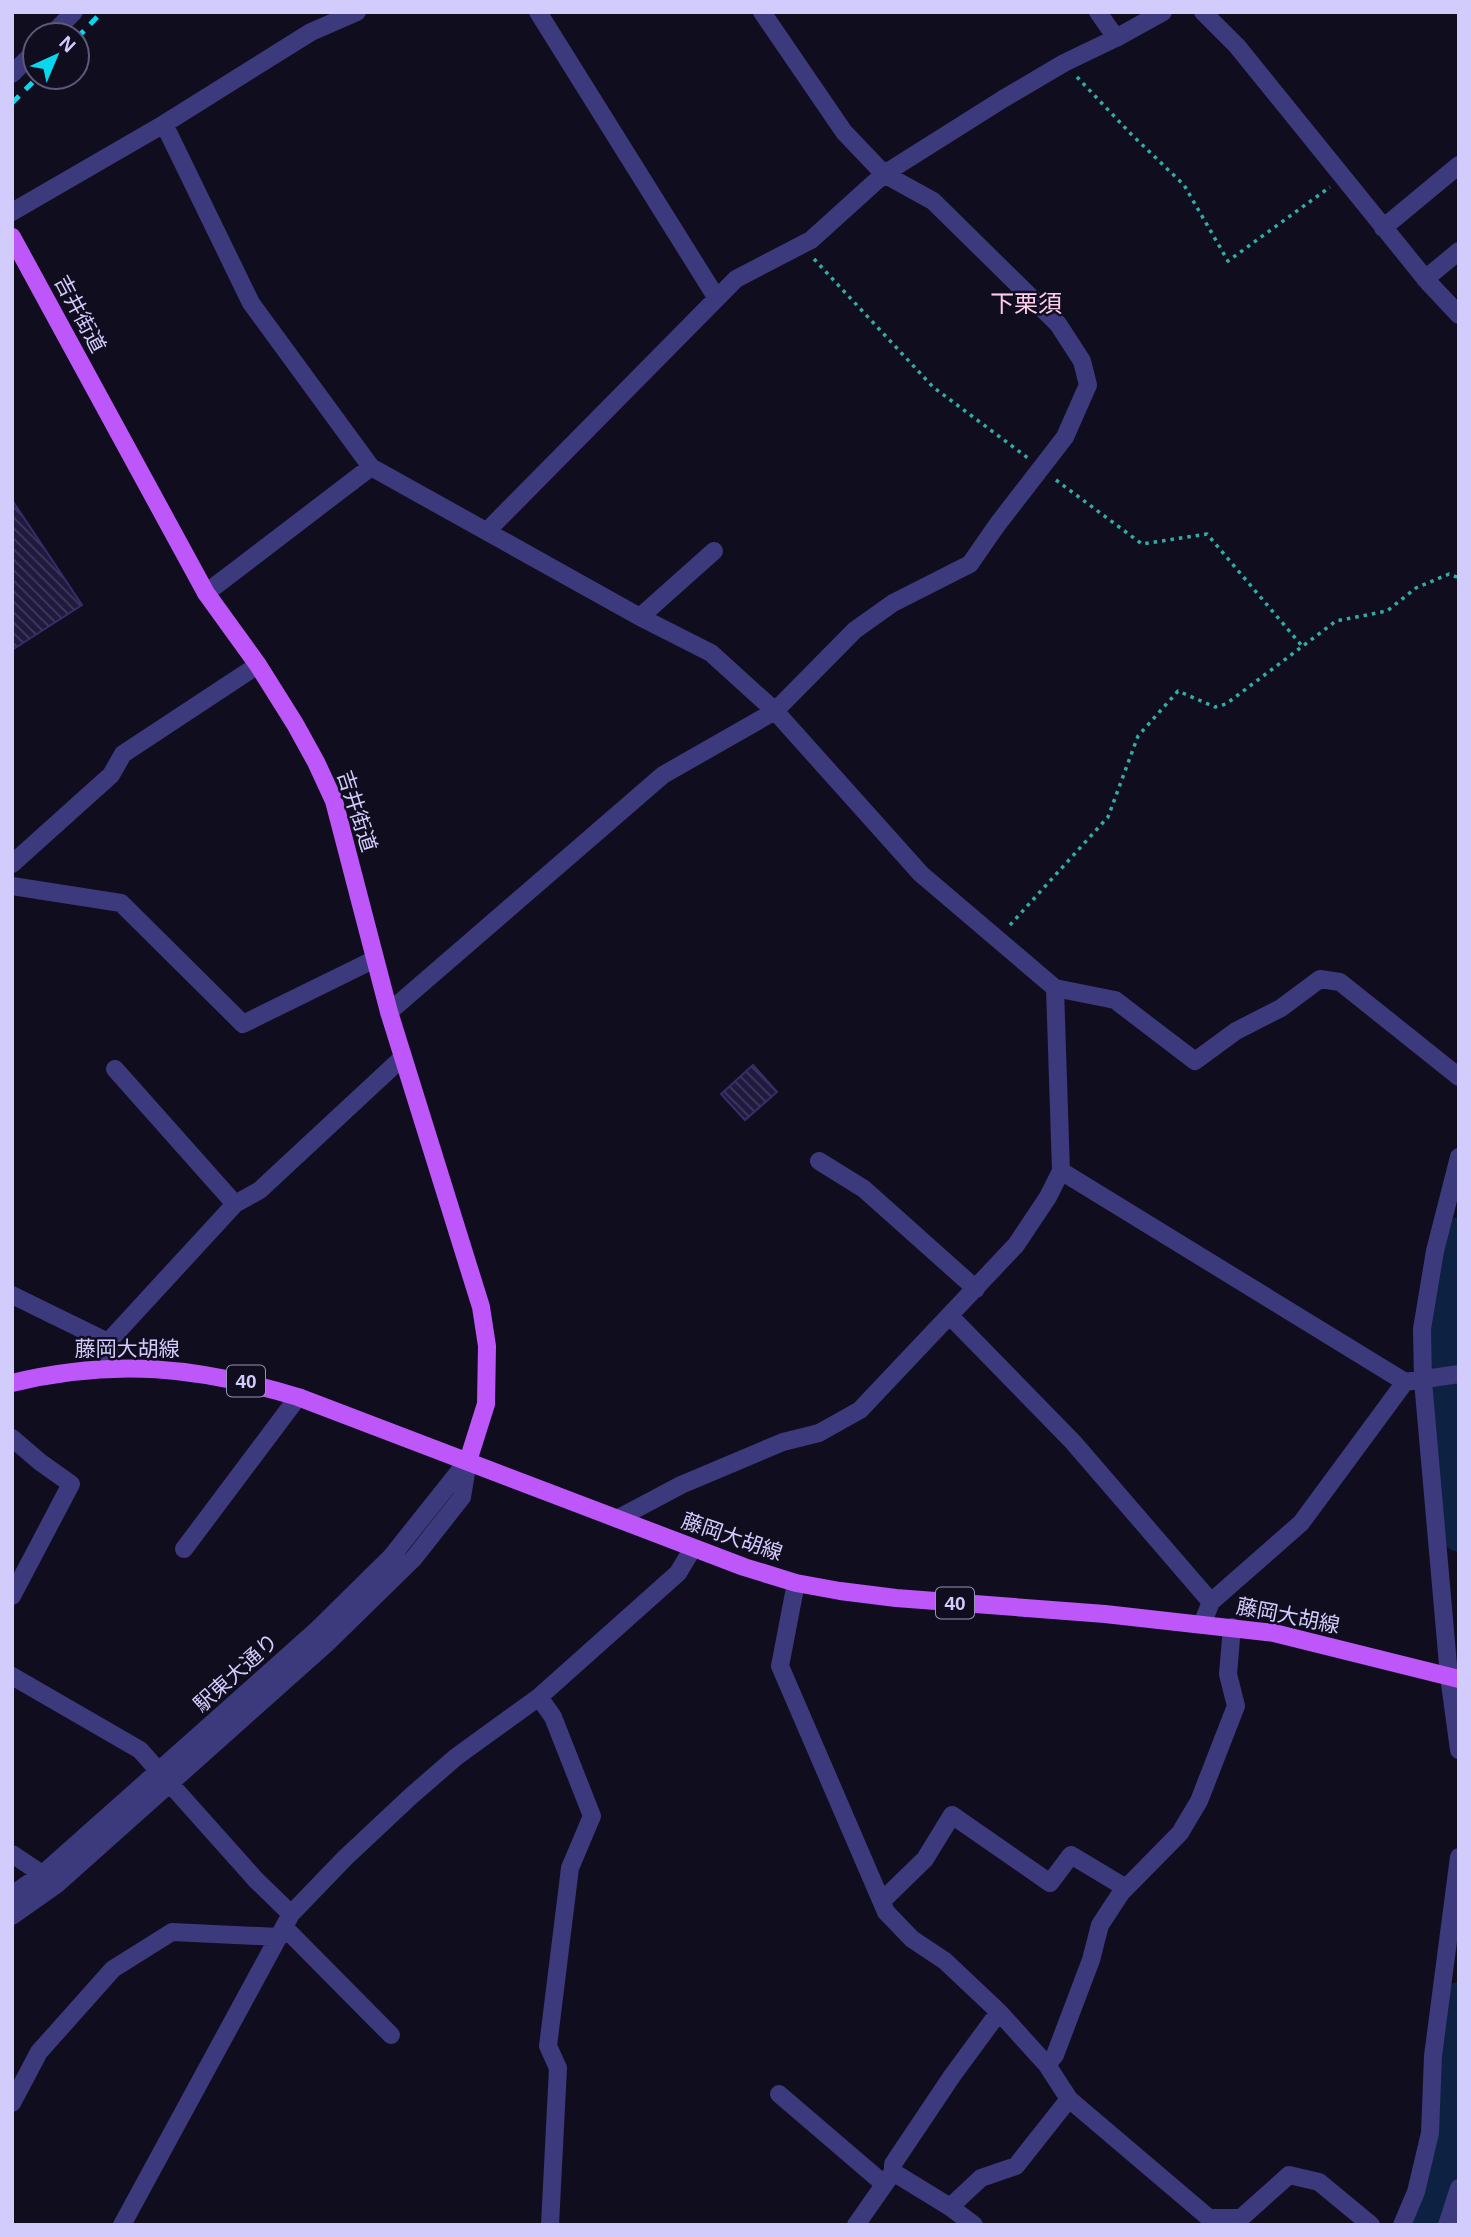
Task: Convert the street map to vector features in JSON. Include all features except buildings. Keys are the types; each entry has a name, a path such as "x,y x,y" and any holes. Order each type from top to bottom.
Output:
{"main road":[{"name":"吉井街道","path":"12,237 18,263 206,593 258,665 300,733 334,801 389,1012 481,1307 487,1346 486,1404 468,1461"},
{"name":"藤岡大胡線","path":"12,1383 72,1370 110,1368 152,1368 247,1381 298,1397 693,1548 796,1583 896,1598 1202,1624 1275,1633 1455,1678"}],"street":[{"path":"12,212 164,124 312,32 357,12"},
{"path":"538,12 716,298"},
{"path":"389,1012 663,775 775,710 855,630 893,603 970,564 996,525 1065,437 1088,385 1082,361 1058,324 933,201 884,174 844,132 762,12"},
{"path":"1098,12 1116,38"},
{"path":"487,531 736,279 811,240 884,174 1064,63 1163,12"},
{"path":"1203,12 1237,46 1425,279 1459,315"},
{"path":"164,124 251,303 371,467 640,617 711,653 775,710 921,874 1055,988 1115,1000 1195,1061 1236,1031 1281,1007 1320,979 1340,982 1459,1077"},
{"path":"1383,228 1459,165"},
{"path":"1425,279 1459,251"},
{"path":"206,593 371,467"},
{"path":"640,617 714,551"},
{"path":"12,864 111,775 123,754 258,665"},
{"path":"12,886 121,903 243,1024 375,959"},
{"path":"617,1519 692,1480 783,1442 819,1433 860,1410 1016,1245 1048,1197 1061,1171 1055,988"},
{"path":"110,1368 108,1342 234,1203 260,1190 403,1056"},
{"path":"115,1069 234,1203"},
{"path":"1459,1157 1435,1251 1422,1329 1423,1381 1455,1678 1459,1750"},
{"path":"820,1161 864,1189 975,1289"},
{"path":"1061,1171 1405,1382 1459,1374"},
{"path":"12,1294 108,1342"},
{"path":"950,1316 1073,1442 1211,1602"},
{"path":"1202,1624 1211,1602 1301,1523 1405,1382"},
{"path":"184,1549 298,1397"},
{"path":"12,1438 71,1484 12,1596"},
{"path":"12,1895 164,1777 326,1644 414,1558 462,1497 468,1461"},
{"path":"122,2225 284,1926 345,1858 410,1797 456,1757 539,1697 678,1573 693,1548"},
{"path":"796,1583 780,1666 886,1912 912,1939 945,1961 999,2012 1047,2065 1069,2099 1209,2218 1241,2218 1289,2175 1319,2182 1371,2225"},
{"path":"1047,2065 1055,2055 1091,1960 1100,1925 1126,1888 1180,1833 1199,1801 1236,1706 1228,1674 1231,1627"},
{"path":"12,1676 140,1750 256,1880 284,1926 391,2035"},
{"path":"539,1697 553,1717 592,1815 570,1868 548,2046 558,2068 550,2225"},
{"path":"12,1916 56,1885 164,1777"},
{"path":"882,1901 925,1859 952,1815 1050,1883 1071,1855 1126,1888"},
{"path":"12,1854 42,1874"},
{"path":"1402,2225 1416,2192 1430,2133 1433,2056 1459,1857"},
{"path":"12,2103 39,2052 113,1969 172,1932 284,1926"},
{"path":"856,2225 889,2178 893,2164 952,2076 999,2012"},
{"path":"779,2094 889,2178 950,2207 974,2225"},
{"path":"950,2207 981,2178 1016,2166 1069,2099"},
{"path":"1447,2225 1459,2188"}],"path":[{"path":"1064,63 1130,134 1184,185 1228,261 1343,178"},
{"path":"997,940 1108,817 1138,736 1178,691 1215,707 1226,704 1336,621 1387,611 1416,588 1449,573 1459,578"}],"waterway":[{"path":"1459,1236 1449,1286 1447,1349 1449,1425 1459,1533"},
{"path":"1423,2225 1438,2191 1449,2151 1453,2019 1459,2001"}],"railway":[{"path":"91,23 102,12"},
{"path":"12,103 24,91"}],"district":[{"name":"下栗須","path":"1026,304"}]}
